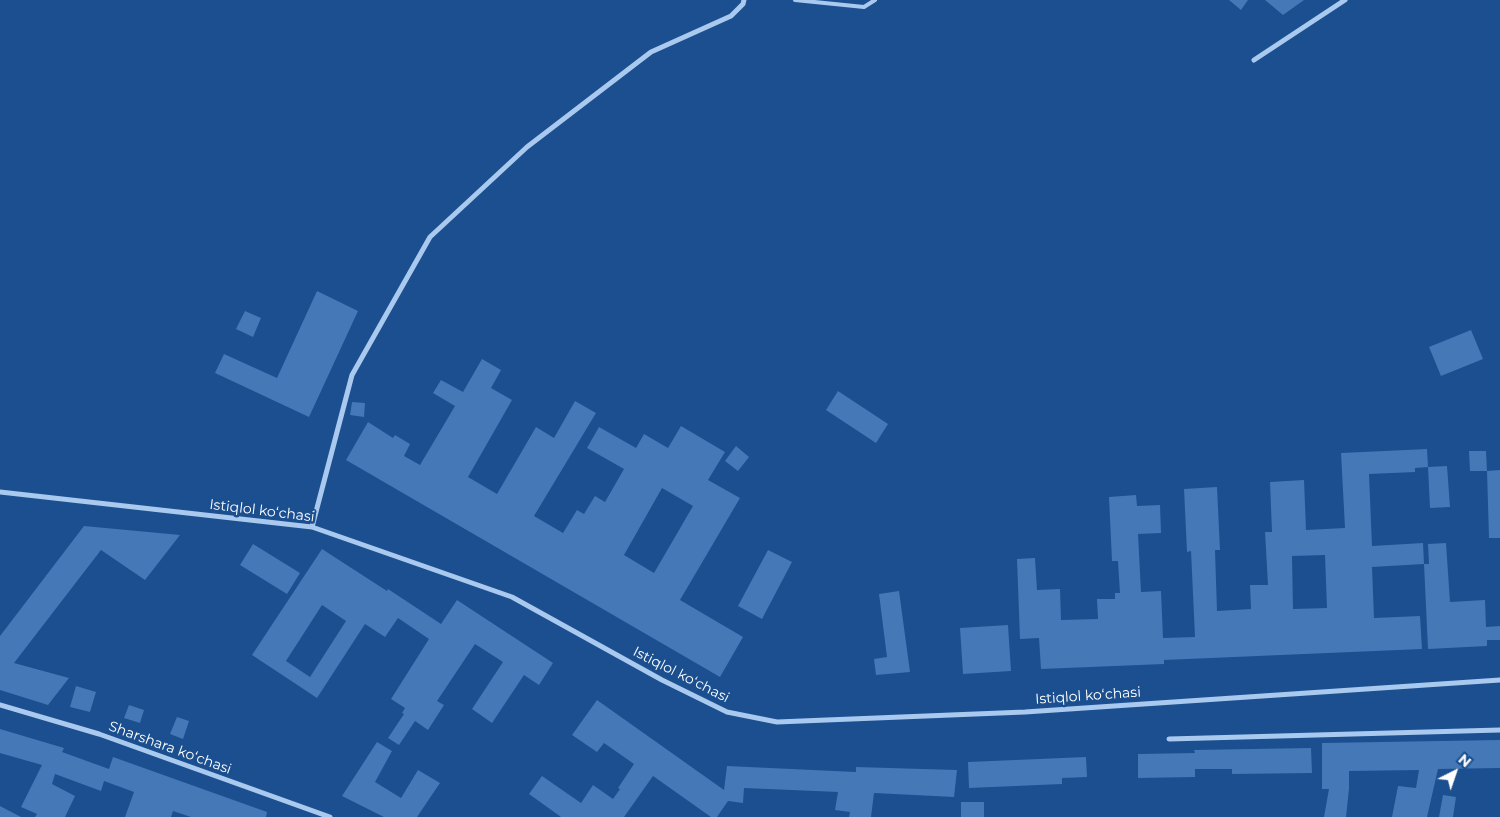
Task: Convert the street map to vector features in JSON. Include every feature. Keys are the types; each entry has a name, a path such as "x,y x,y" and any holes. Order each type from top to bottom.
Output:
{"street":[{"path":"312,527 352,375 430,237 527,147 651,52 731,16 743,4 744,0"},
{"path":"1254,60 1345,0"},
{"name":"Istiqlol koʻchasi","path":"0,492 312,527 512,597 662,680 727,712 777,722 1025,712 1500,680"},
{"name":"Sharshara koʻchasi","path":"0,705 99,734 330,817"},
{"path":"1169,738 1500,730"}],"lane":[{"path":"795,0 864,7 875,0"}],"building":[{"path":"1229,0 1248,0 1241,10"},
{"path":"1265,0 1304,0 1283,15"},
{"path":"317,291 358,311 309,417 215,373 224,354 277,378"},
{"path":"245,311 261,318 253,337 236,329"},
{"path":"1471,330 1483,359 1441,376 1429,347"},
{"path":"482,359 501,370 491,388 512,400 468,477 497,494 536,427 554,438 575,401 596,413 534,516 563,533 577,510 584,514 595,496 605,502 624,469 587,448 599,427 636,448 644,434 668,448 681,426 725,452 708,480 740,498 680,600 743,637 720,677 346,460 368,422 393,438 395,435 410,444 404,456 420,465 455,406 433,393 441,380 463,392","holes":["662,488 693,506 654,573 624,555"]},
{"path":"838,391 888,424 876,443 826,410"},
{"path":"352,402 365,403 364,417 350,415"},
{"path":"736,446 749,457 738,471 725,461"},
{"path":"1427,449 1428,467 1415,468 1415,472 1369,474 1372,546 1423,543 1424,564 1372,567 1374,618 1420,616 1422,649 1164,660 1164,664 1041,669 1039,638 1020,639 1017,559 1035,558 1037,590 1060,589 1061,620 1098,619 1097,599 1115,599 1115,593 1120,593 1118,561 1112,561 1109,497 1136,495 1137,506 1160,505 1161,533 1138,534 1141,592 1161,591 1163,638 1195,637 1191,551 1187,552 1184,489 1217,487 1220,550 1215,550 1217,611 1251,609 1250,585 1268,585 1265,532 1272,532 1270,482 1304,480 1306,530 1345,528 1341,453","holes":["1325,555 1327,608 1293,609 1292,556"]},
{"path":"1469,451 1486,451 1487,471 1470,471"},
{"path":"1447,466 1450,507 1430,508 1428,467"},
{"path":"1500,470 1500,538 1489,538 1487,471"},
{"path":"84,526 180,535 145,580 101,550 14,663 69,678 48,705 0,690 0,636"},
{"path":"1446,543 1450,602 1485,600 1486,627 1500,626 1500,640 1487,640 1487,646 1428,649 1424,564 1429,564 1428,544"},
{"path":"253,544 300,573 287,594 240,565"},
{"path":"322,549 441,624 457,600 553,663 539,685 524,675 492,723 472,709 503,662 475,644 437,701 444,705 428,730 415,721 399,745 388,738 404,714 402,713 405,708 391,699 429,639 398,618 385,637 365,624 317,698 252,655","holes":["322,605 346,621 310,677 286,661"]},
{"path":"768,550 792,562 762,619 738,606"},
{"path":"899,591 910,672 876,675 874,659 887,657 879,594"},
{"path":"1008,625 1011,671 963,674 960,628"},
{"path":"76,686 96,692 90,712 70,707"},
{"path":"597,700 724,790 727,766 856,772 856,767 957,770 954,797 874,793 871,817 849,817 850,812 835,810 838,792 744,788 743,803 728,801 717,817 711,817 653,776 624,817 561,817 529,794 542,776 581,803 593,785 613,799 634,764 604,743 597,752 572,735"},
{"path":"129,705 144,710 140,723 124,718"},
{"path":"177,717 189,721 183,739 170,734"},
{"path":"0,729 64,748 62,752 109,769 113,757 267,812 266,817 191,817 173,811 171,817 125,817 134,792 104,781 101,791 55,774 52,784 75,796 65,817 35,817 37,814 21,807 42,765 0,753"},
{"path":"1500,740 1500,768 1438,769 1427,817 1392,817 1398,786 1416,788 1419,770 1349,771 1346,817 1324,817 1329,789 1322,789 1322,743"},
{"path":"377,742 392,751 375,782 401,798 418,770 440,783 417,817 384,817 342,796"},
{"path":"1311,748 1312,773 1232,774 1232,769 1195,769 1195,777 1138,778 1138,754 1195,753 1194,750"},
{"path":"1086,757 1087,777 1062,778 1062,784 969,788 968,762"},
{"path":"1443,795 1456,797 1453,817 1439,817"},
{"path":"961,802 984,802 984,817 961,817"},
{"path":"0,806 21,817 0,817"}]}
